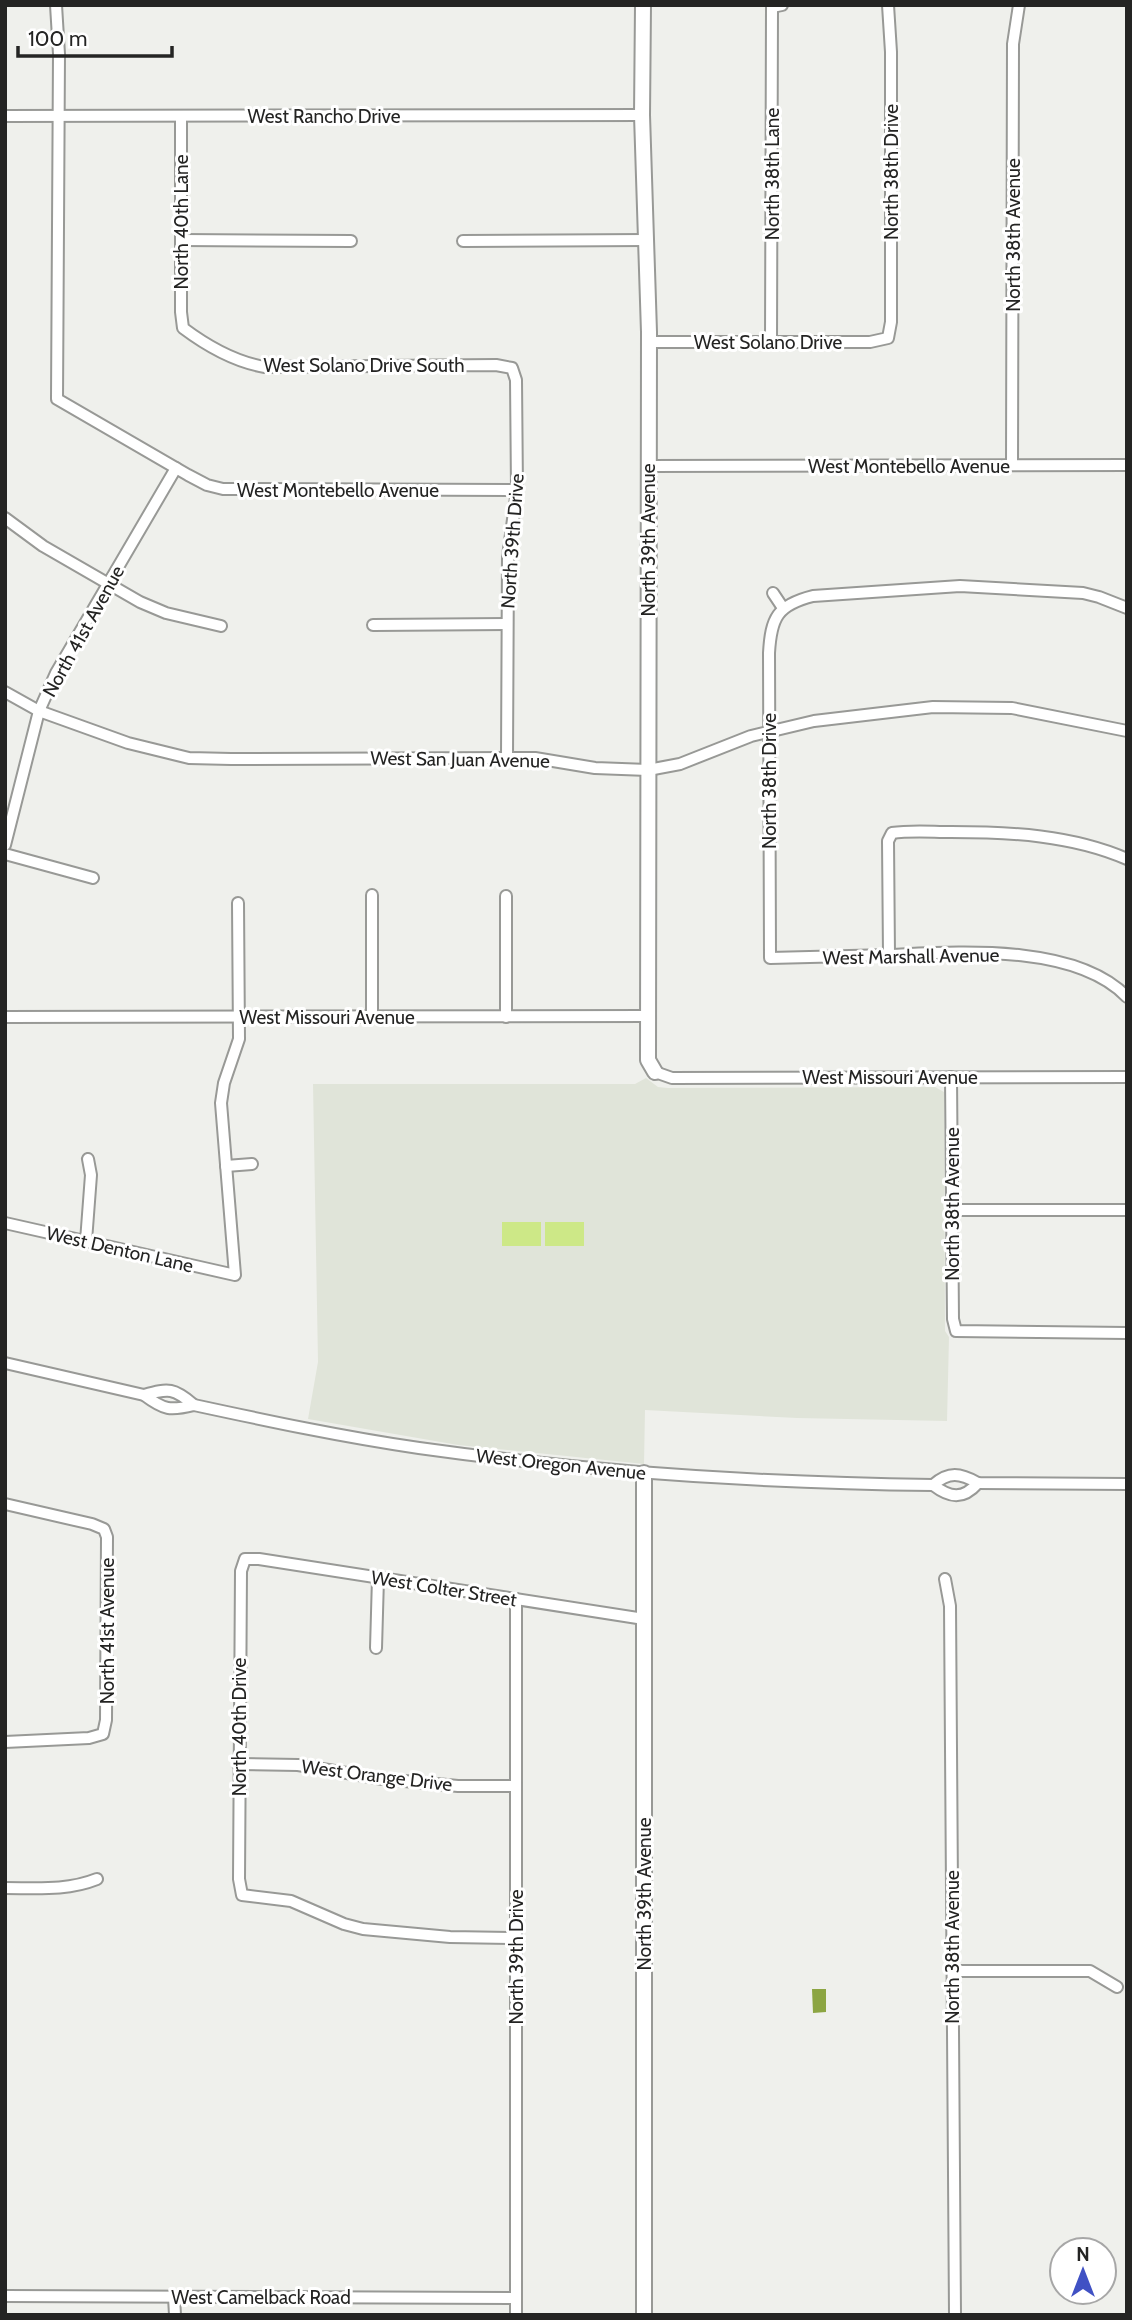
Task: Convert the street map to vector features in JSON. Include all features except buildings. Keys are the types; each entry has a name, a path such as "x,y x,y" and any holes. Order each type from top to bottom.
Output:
{"street":[{"path":"56,5 59,54 58,116"},
{"name":"North 39th Avenue","path":"643,5 642,116 649,342 648,1060 654,1072"},
{"name":"North 38th Drive","path":"888,5 891,92 891,322 888,338"},
{"name":"North 38th Avenue","path":"1012,466 1013,44 1019,5"},
{"name":"North 38th Lane","path":"771,342 777,6"},
{"name":"West Rancho Drive","path":"5,116 642,116"},
{"name":"West Montebello Avenue","path":"58,116 57,399 207,485 241,491 517,490"},
{"name":"North 40th Lane","path":"181,117 183,328"},
{"path":"181,240 351,241"},
{"path":"463,241 647,240"},
{"name":"West Solano Drive South","path":"183,328 234,359 265,367 496,365 512,368"},
{"name":"West Solano Drive","path":"649,342 870,342 888,338"},
{"name":"North 39th Drive","path":"507,757 508,556 517,490 516,380 512,368"},
{"name":"West Montebello Avenue","path":"649,466 1127,465"},
{"name":"North 41st Avenue","path":"5,845 39,711 56,673 176,468"},
{"path":"5,518 43,546 140,602 166,613 220,626"},
{"path":"773,593 783,608 797,600 813,596 960,586 1083,593 1127,608"},
{"name":"North 38th Drive","path":"770,958 770,629 783,608"},
{"path":"373,625 507,624"},
{"name":"West San Juan Avenue","path":"5,692 39,711 128,743 190,758 231,760 507,757 558,761 595,768 648,770 680,764 769,731 860,714 969,706 1012,708 1127,731"},
{"path":"890,955 888,841 892,832 990,832 1025,835 1066,841 1127,859"},
{"path":"5,854 93,877"},
{"path":"372,895 372,1017"},
{"path":"506,896 506,1017"},
{"path":"238,903 237,1046 221,1096 226,1166 252,1164"},
{"name":"West Marshall Avenue","path":"770,958 982,951 1021,956 1074,968 1118,987 1127,997"},
{"name":"West Missouri Avenue","path":"5,1017 648,1016"},
{"name":"West Missouri Avenue","path":"654,1072 672,1078 1127,1077"},
{"name":"North 38th Avenue","path":"951,1077 953,1319 956,1331 1127,1333"},
{"path":"86,1241 91,1175 88,1159"},
{"name":"West Denton Lane","path":"5,1223 235,1275 226,1166"},
{"path":"953,1210 1127,1210"},
{"name":"West Oregon Avenue","path":"5,1363 144,1395 160,1407 174,1410 194,1405 416,1448 643,1473 787,1482 933,1485 948,1495 955,1496 971,1491 978,1483"},
{"name":"West Oregon Avenue","path":"144,1395 165,1389 178,1392 194,1405"},
{"name":"North 39th Avenue","path":"643,1473 644,2315"},
{"name":"West Oregon Avenue","path":"933,1485 949,1474 962,1475 978,1483 1127,1484"},
{"name":"North 41st Avenue","path":"5,1504 104,1528 107,1536 106,1720 103,1734 89,1738 5,1742"},
{"name":"West Colter Street","path":"245,1559 644,1619"},
{"name":"North 40th Drive","path":"245,1559 241,1572 238,1764 239,1879 242,1895 291,1901 344,1924 363,1929 450,1937 516,1938"},
{"path":"376,1648 378,1578"},
{"name":"North 38th Avenue","path":"945,1579 950,1605 955,2315"},
{"name":"North 39th Drive","path":"516,1599 516,2315"},
{"name":"West Orange Drive","path":"238,1764 298,1765 383,1779 458,1786 516,1786"},
{"path":"5,1888 62,1888 80,1886 97,1879"},
{"path":"953,1971 1090,1971 1117,1987"},
{"name":"West Camelback Road","path":"5,2296 516,2298"},
{"path":"174,2297 174,2315"}],"shaded area":[{"path":"646,1078 658,1087 668,1088 935,1087 944,1092 945,1331 949,1337 947,1421 797,1418 645,1410 644,1464 458,1445 308,1419 318,1362 313,1084 635,1084"},
{"path":"502,1222 541,1222 541,1246 502,1246"},
{"path":"545,1222 584,1222 584,1246 545,1246"},
{"path":"812,1989 826,1989 826,2012 813,2013"}]}
